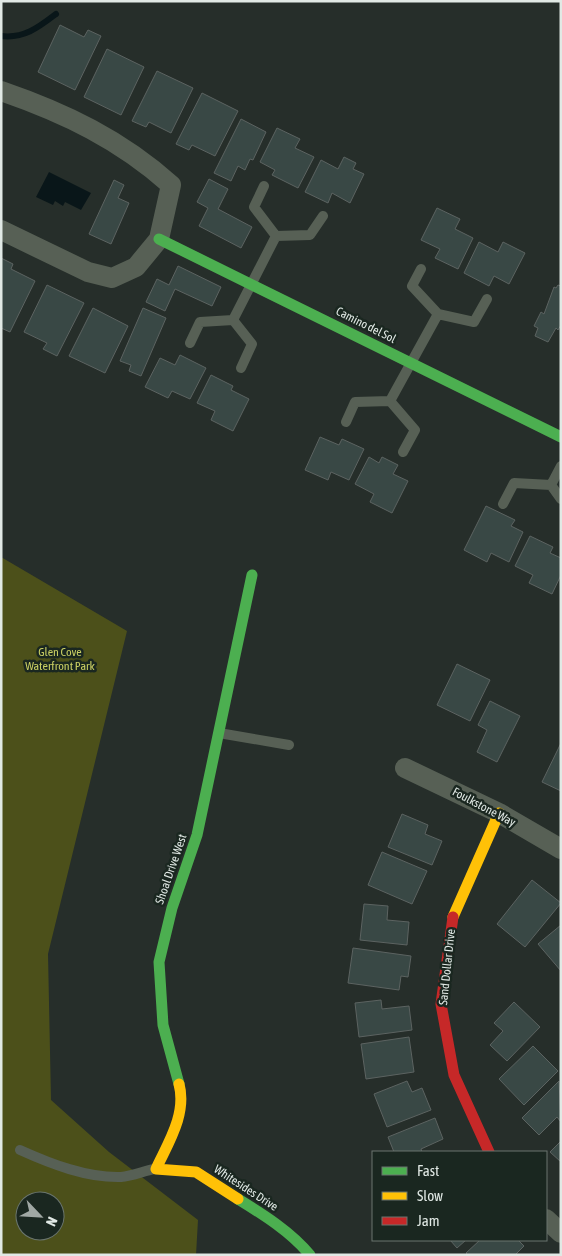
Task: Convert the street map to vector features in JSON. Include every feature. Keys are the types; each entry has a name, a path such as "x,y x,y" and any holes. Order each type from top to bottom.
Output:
{"street":[{"path":"1,91 99,132 145,161 171,184 159,239 136,268 112,278 88,272 1,230"},
{"name":"Camino del Sol","path":"159,239 561,437"},
{"name":"Shoal Drive West","path":"156,1169 173,1137 178,1123 181,1099 177,1072 163,1025 159,962 172,908 197,835 252,575"},
{"name":"Foulkstone Way","path":"405,768 499,813 561,849"},
{"name":"Sand Dollar Drive","path":"489,1151 454,1075 441,1004 452,922 470,876 499,813"},
{"name":"Whitesides Drive","path":"156,1169 196,1172 263,1214 300,1243 310,1255"},
{"path":"547,1219 561,1233"}],"lane":[{"path":"264,186 254,207 276,236"},
{"path":"276,236 310,235 323,216"},
{"path":"233,320 276,236"},
{"path":"421,269 412,286 438,314 474,322 487,299"},
{"path":"390,401 438,314"},
{"path":"190,343 200,322 233,320"},
{"path":"233,320 252,344 241,368"},
{"path":"346,422 356,402 390,401"},
{"path":"390,401 415,430 404,452"},
{"path":"551,485 561,466"},
{"path":"503,504 514,482 551,485 561,499"},
{"path":"218,733 289,745"},
{"path":"20,1150 46,1162 92,1174 121,1177 156,1169"}],"green space":[{"name":"Glen Cove Waterfront Park","path":"1,557 127,631 48,954 51,1100 109,1152 198,1220 196,1255 1,1255"}],"shaded area":[{"path":"49,172 91,193 81,210 65,202 63,206 55,201 53,205 36,197"}],"building":[{"path":"60,25 84,37 88,30 101,36 75,90 38,72"},
{"path":"107,49 144,67 121,115 84,97"},
{"path":"157,71 193,88 171,133 149,122 146,127 132,121"},
{"path":"202,93 238,111 215,156 192,145 189,150 176,144"},
{"path":"241,119 266,132 253,160 250,159 245,170 238,166 231,181 214,173"},
{"path":"277,128 300,139 295,148 314,157 298,188 272,175 275,170 260,162"},
{"path":"344,157 356,163 353,169 364,174 350,203 332,193 328,203 305,192 321,160 338,169"},
{"path":"209,179 228,189 218,209 252,227 241,248 199,226 208,208 197,202"},
{"path":"114,180 124,185 118,198 129,203 111,244 89,234"},
{"path":"437,208 460,219 455,229 473,238 458,269 435,258 440,249 421,240"},
{"path":"479,242 498,252 503,242 525,253 509,284 494,276 489,286 464,273"},
{"path":"1,258 13,264 11,269 35,281 10,332 1,328"},
{"path":"178,266 221,287 212,306 175,289 165,311 146,302 157,279 169,285"},
{"path":"47,285 84,303 57,356 43,349 47,343 24,332"},
{"path":"558,285 561,286 561,325 558,330 556,328 548,342 535,336 538,328 534,326 541,312 544,314 554,287 556,288"},
{"path":"93,308 128,326 105,373 69,356"},
{"path":"143,308 166,318 141,376 129,371 131,365 120,361"},
{"path":"180,355 206,368 190,399 172,391 168,398 145,387 160,358 175,365"},
{"path":"211,375 233,386 231,390 249,399 233,431 211,420 215,411 197,403"},
{"path":"320,437 339,445 342,439 364,449 349,480 331,472 328,480 305,470"},
{"path":"369,457 379,463 382,457 398,465 393,474 408,481 392,513 370,502 374,494 355,484"},
{"path":"486,506 515,520 511,526 523,532 509,562 491,553 487,562 464,550"},
{"path":"530,536 553,547 550,553 561,558 561,575 552,594 529,583 533,575 515,566"},
{"path":"457,664 490,680 470,721 437,705"},
{"path":"490,701 520,716 497,762 477,752 487,730 478,725"},
{"path":"561,743 561,791 542,782"},
{"path":"402,814 428,825 425,834 442,841 432,865 388,847"},
{"path":"382,852 427,871 412,904 368,885"},
{"path":"532,880 561,903 525,947 497,924"},
{"path":"364,904 388,906 387,920 409,922 407,945 360,940"},
{"path":"561,925 561,971 538,944"},
{"path":"353,948 411,956 408,977 401,976 399,990 348,983"},
{"path":"381,1000 382,1009 409,1006 412,1030 359,1037 355,1003"},
{"path":"514,1002 540,1027 507,1061 490,1045 503,1031 494,1023"},
{"path":"409,1037 414,1072 366,1079 361,1044"},
{"path":"533,1046 558,1071 524,1105 499,1079"},
{"path":"407,1081 412,1092 422,1088 431,1110 387,1127 374,1094"},
{"path":"559,1081 561,1122 557,1117 539,1135 522,1118"},
{"path":"435,1118 443,1139 421,1149 422,1151 394,1151 388,1137"},
{"path":"561,1141 561,1162 550,1152"},
{"path":"451,1241 465,1241 457,1248"},
{"path":"479,1241 519,1241 524,1246 515,1255 468,1255 466,1253"}],"waterway":[{"path":"1,36 24,34 56,14"}],"traffic: fast":[{"path":"159,239 561,437"},
{"path":"179,1084 163,1025 159,962 172,908 197,835 252,575"},
{"path":"238,1199 286,1231 310,1255"}],"traffic: slow":[{"path":"453,917 499,813"},
{"path":"179,1084 181,1095 178,1117 171,1139 156,1169 196,1172 238,1199"}],"traffic: jam":[{"path":"453,917 441,1004 454,1075 489,1151"}]}
